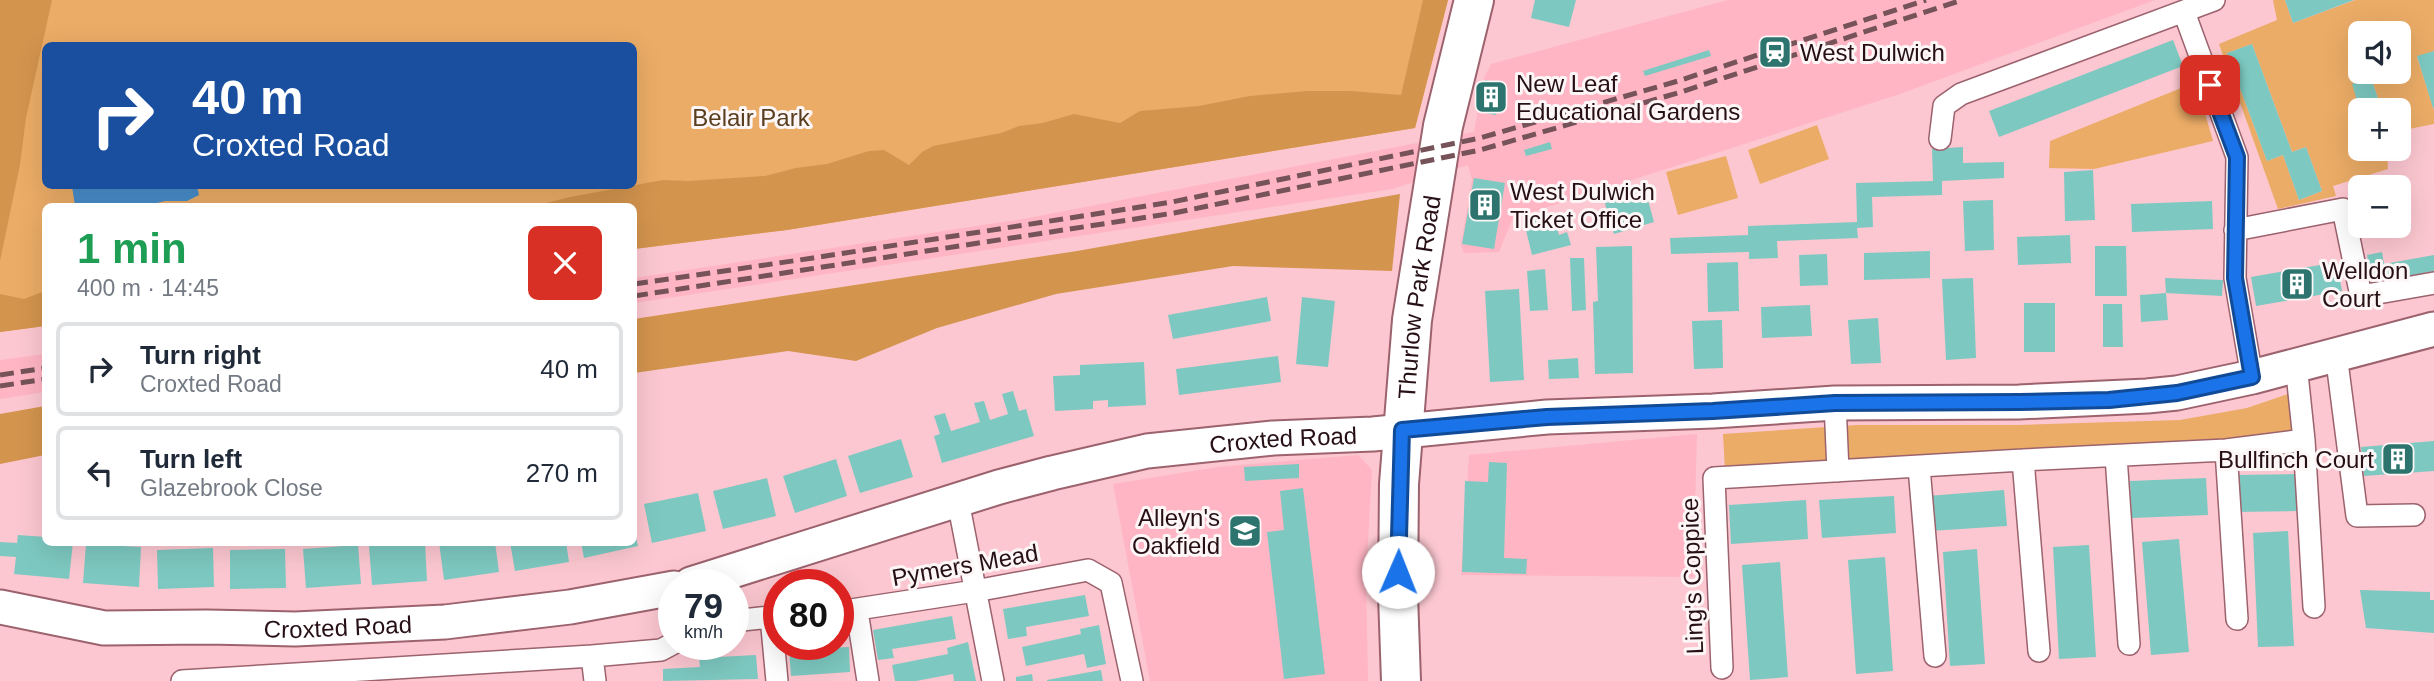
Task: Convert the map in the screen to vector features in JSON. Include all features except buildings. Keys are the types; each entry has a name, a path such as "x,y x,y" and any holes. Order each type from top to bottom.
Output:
{"highway":[{"name":"Thurlow Park Road","path":"1401,681 1398,595 1402,430 1420,265 1443,126 1474,0"}],"main road":[{"name":"Croxted Road","path":"739,569 1052,472 1147,451 1273,438 1340,436 1547,417 1835,403 2109,400 2177,393 2252,377 2434,329"},
{"name":"Croxted Road","path":"0,607 104,628 295,629 445,622 570,607 658,591"}],"street":[{"path":"1940,139 1944,106 1961,94 2214,0"},
{"path":"2183,12 2237,157 2235,278 2252,377"},
{"path":"2235,230 2343,209 2361,296 2434,283"},
{"path":"2336,354 2357,516 2414,515"},
{"path":"2296,364 2304,440 2314,607"},
{"path":"1835,403 1838,471"},
{"name":"Ling's Coppice","path":"1722,668 1714,478 2226,450 2304,440"},
{"path":"2226,450 2237,619"},
{"path":"2116,456 2129,645"},
{"path":"2024,460 2039,651"},
{"path":"1919,467 1935,656"},
{"path":"958,501 993,681"},
{"name":"Pymers Mead","path":"854,610 1088,570 1111,583 1132,681"},
{"path":"854,632 868,681"},
{"path":"182,681 408,674 658,650"},
{"path":"592,656 595,681"},
{"path":"776,660 776,681"}],"shaded area":[{"path":"0,0 52,0 26,118 20,165 0,261"},
{"path":"1423,0 1448,0 1415,128 787,230 637,249 637,203 546,203 614,189 637,189 637,185 663,180 765,176 827,164 869,151 884,150 909,165 922,152 933,146 1001,133 1019,126 1043,123 1074,114 1120,123 1140,111 1199,106 1250,96 1308,91 1401,95"},
{"path":"1728,0 2155,0 1900,94 1513,218 1499,252 1464,253 1461,245 1472,180 1468,165 1392,189 637,303 637,278 1023,219 1474,132 1484,78 1491,64"},
{"path":"1400,194 1392,271 1233,266 1056,294 937,328 856,361 788,351 637,373 637,319 1077,251"},
{"path":"42,292 42,326 0,332 0,294 24,299"},
{"path":"42,354 42,392 0,399 0,360"},
{"path":"42,407 42,456 0,464 0,414"},
{"path":"1697,434 1693,577 1461,575 1469,455"},
{"name":"Alleyn's Oakfield","path":"1358,455 1372,470 1366,578 1368,681 1150,681 1113,484 1218,467"}],"green space":[{"name":"Belair Park","path":"0,0 1448,0 1415,128 787,230 637,249 637,203 42,203 42,326 0,332"},
{"path":"2273,0 2285,0 2293,23 2355,0 2434,0 2434,51 2417,57 2434,110 2434,124 2411,129 2411,98 2378,98 2373,84 2411,84 2411,21 2348,21 2348,84 2353,84 2357,98 2348,98 2348,161 2388,161 2388,169 2369,175 2348,175 2348,181 2333,186 2336,196 2278,209 2219,44 2277,20","holes":["2252,44 2292,152 2306,147 2322,191 2299,200 2283,155 2267,161 2227,53"]},
{"path":"2196,82 2213,141 2094,169 2049,168 2050,141"},
{"path":"1817,125 1829,159 1760,184 1748,150"},
{"path":"1726,156 1738,198 1678,215 1666,172"},
{"path":"2291,393 2291,430 2225,441 1725,471 1723,434 1857,425 2018,425 2180,420 2247,408"}],"water":[{"path":"72,189 198,189 199,195 187,201 157,203 75,203"}],"railway":[{"path":"637,284 1172,202 1480,138 1678,81 1926,0"},
{"path":"637,296 1174,213 1480,150 1681,92 1962,0"},
{"path":"0,375 42,369"},
{"path":"0,386 42,380"}],"place":[{"name":"West Dulwich","path":"1775,52"},
{"name":"New Leaf Educational Gardens","path":"1491,97"},
{"name":"West Dulwich Ticket Office","path":"1485,205"},
{"name":"Welldon Court","path":"2297,284"},
{"name":"Bullfinch Court","path":"2398,459"},
{"name":"Alleyn's Oakfield","path":"1245,531"}],"route":[{"path":"1398,572 1402,430 1547,417 1835,403 2109,400 2177,393 2252,377 2235,278 2237,157 2210,85"}]}
